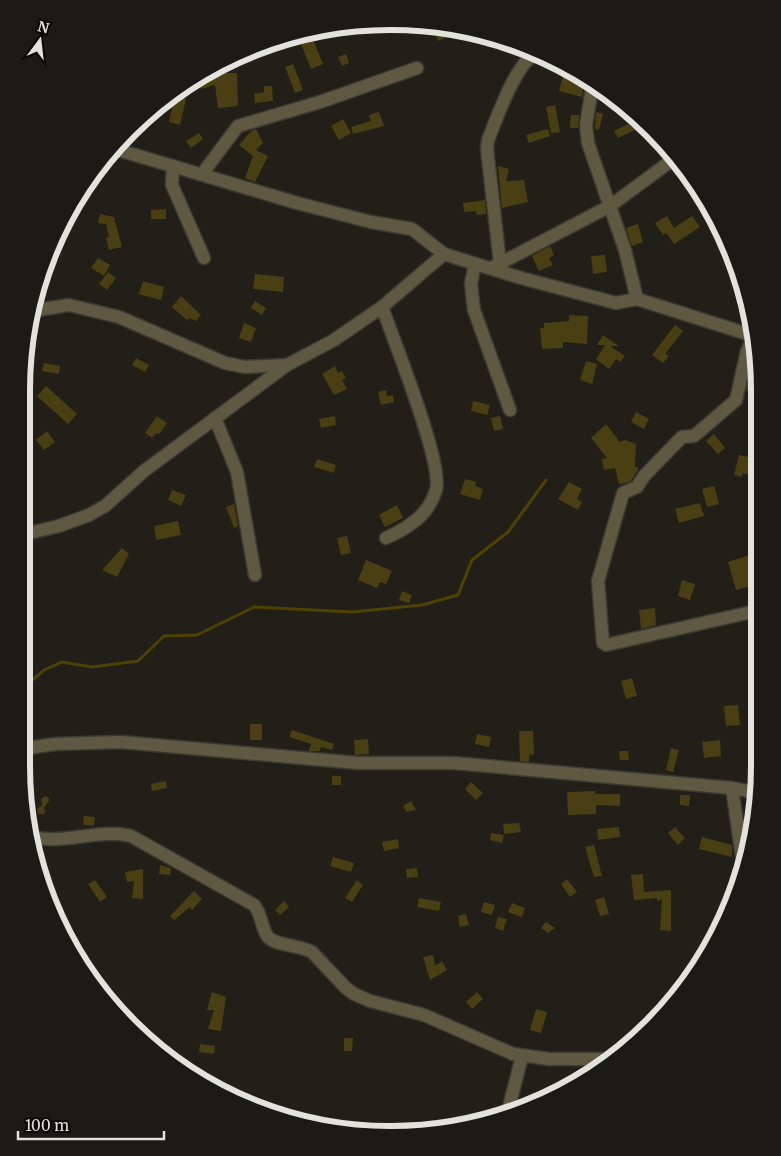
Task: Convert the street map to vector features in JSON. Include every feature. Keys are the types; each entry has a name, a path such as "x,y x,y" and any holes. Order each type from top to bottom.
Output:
{"street":[{"path":"495,266 488,140 520,68 530,58"},
{"path":"202,174 238,126 320,102 417,68"},
{"path":"591,91 586,125 588,143 625,250 637,299"},
{"path":"121,151 297,203 371,222 412,229 444,254 475,264 495,266 616,303 637,299 746,334"},
{"path":"495,266 610,206 670,162"},
{"path":"173,166 172,185 204,258"},
{"path":"30,533 59,526 96,512 105,506 144,471 287,365 334,340 382,307 444,254"},
{"path":"475,264 471,284 474,310 510,410"},
{"path":"39,310 70,305 119,317 225,362 245,367 287,365"},
{"path":"382,307 423,424 437,473 437,488 420,516 409,527 386,538"},
{"path":"748,348 736,400 694,436 682,438 677,442 644,476 637,487 622,493 598,580 603,642 606,645 751,612"},
{"path":"215,418 237,472 255,575"},
{"path":"30,748 55,744 120,742 358,763 454,763 732,788 750,791"},
{"path":"732,788 741,848"},
{"path":"37,838 48,839 112,833 131,836 254,905 258,909 268,936 312,952 354,994 424,1015 512,1054 549,1059 600,1059"},
{"path":"509,1106 522,1056"}],"building":[{"path":"435,33 444,34 445,38 438,41"},
{"path":"313,39 323,64 311,69 300,41"},
{"path":"346,54 349,63 342,66 338,57"},
{"path":"249,59 249,62 236,64"},
{"path":"293,64 303,90 295,93 285,67"},
{"path":"219,73 237,73 238,106 218,108 215,85 201,89 200,85"},
{"path":"563,74 584,86 582,97 559,91"},
{"path":"264,86 272,86 273,101 255,103 254,94 264,92"},
{"path":"180,98 186,99 180,125 169,122 174,102"},
{"path":"555,105 560,132 551,133 546,107"},
{"path":"379,112 384,126 353,134 351,127 371,121 369,115"},
{"path":"596,112 603,114 599,130 595,129"},
{"path":"571,115 579,115 578,128 570,128"},
{"path":"343,119 351,133 339,140 331,126"},
{"path":"631,122 637,129 618,138 614,131"},
{"path":"256,129 263,143 256,150 268,156 255,182 245,178 253,156 239,145 251,131"},
{"path":"548,129 550,136 529,143 526,135"},
{"path":"199,133 203,139 191,148 186,141"},
{"path":"498,166 509,169 506,181 524,180 528,202 502,208"},
{"path":"485,200 486,214 477,215 476,211 464,212 463,203"},
{"path":"166,209 166,219 151,219 151,210"},
{"path":"100,214 114,217 122,247 109,250 106,238 109,237 106,224 98,223"},
{"path":"667,216 674,228 692,216 700,227 674,244 666,233 663,235 655,223"},
{"path":"638,224 643,242 632,246 626,228"},
{"path":"550,246 554,255 549,258 553,265 539,271 532,256"},
{"path":"605,255 607,272 593,274 591,256"},
{"path":"98,258 110,265 104,276 91,268"},
{"path":"108,272 116,278 107,290 99,284"},
{"path":"255,274 284,277 283,292 253,289"},
{"path":"143,281 164,287 161,300 139,294"},
{"path":"181,296 201,315 196,321 189,318 188,321 172,307"},
{"path":"255,301 266,308 262,315 251,308"},
{"path":"569,315 588,316 587,344 563,342 563,348 542,349 540,328 544,328 544,323 569,321"},
{"path":"244,323 256,328 251,342 239,338"},
{"path":"675,325 683,331 665,354 669,356 663,363 652,355"},
{"path":"603,335 619,346 610,346 625,356 620,362 616,359 609,369 596,359 605,345 597,345"},
{"path":"136,358 149,365 145,372 132,365"},
{"path":"586,361 597,364 592,384 580,380"},
{"path":"44,363 60,366 59,374 42,371"},
{"path":"335,366 338,373 342,371 346,378 342,380 347,389 334,395 322,374"},
{"path":"750,373 751,392 746,391"},
{"path":"46,386 77,414 68,424 37,396"},
{"path":"386,390 387,396 393,395 394,402 381,405 378,392"},
{"path":"473,401 490,405 487,415 471,411"},
{"path":"636,412 649,419 644,429 631,422"},
{"path":"157,416 167,423 159,434 156,433 152,438 145,433"},
{"path":"335,416 336,425 321,428 319,419"},
{"path":"500,416 503,429 494,431 491,418"},
{"path":"606,424 620,442 625,440 636,444 635,467 638,467 638,470 631,481 626,483 619,484 615,468 604,470 602,459 607,458 591,438"},
{"path":"47,431 55,442 44,450 36,440"},
{"path":"714,434 725,448 718,454 706,441"},
{"path":"739,455 751,457 751,475 743,473 742,477 734,475"},
{"path":"317,459 336,465 334,473 314,467"},
{"path":"465,479 476,482 475,486 483,489 480,500 460,494"},
{"path":"569,482 582,489 577,499 582,502 578,510 558,499"},
{"path":"714,486 719,504 707,507 702,489"},
{"path":"172,490 186,495 181,506 168,500"},
{"path":"700,503 704,516 679,523 675,509"},
{"path":"234,504 238,526 234,528 226,507"},
{"path":"397,505 403,518 385,527 379,515"},
{"path":"178,521 181,535 156,540 154,526"},
{"path":"347,536 351,553 341,555 337,538"},
{"path":"122,548 129,554 117,577 102,570"},
{"path":"750,555 751,586 736,590 728,562"},
{"path":"366,560 392,571 386,584 380,582 377,588 358,580"},
{"path":"682,580 695,584 690,600 678,596"},
{"path":"402,591 412,595 409,603 399,600"},
{"path":"655,608 656,625 641,629 639,610"},
{"path":"632,678 637,696 626,699 621,681"},
{"path":"738,705 740,725 726,726 724,706"},
{"path":"250,724 262,724 262,740 250,740"},
{"path":"292,730 334,744 332,750 321,747 320,751 309,751 311,744 289,737"},
{"path":"519,731 533,731 534,754 529,755 529,762 520,761"},
{"path":"477,734 491,737 489,747 475,744"},
{"path":"368,739 369,754 355,755 354,740"},
{"path":"720,740 721,756 704,758 702,742"},
{"path":"671,748 679,750 673,772 666,770"},
{"path":"619,751 628,751 629,760 620,760"},
{"path":"332,776 341,776 341,785 332,785"},
{"path":"166,781 167,788 152,791 151,784"},
{"path":"471,782 483,793 476,800 465,789"},
{"path":"595,791 595,794 620,794 620,806 596,805 596,814 568,815 567,792"},
{"path":"680,795 690,795 689,806 680,805"},
{"path":"45,796 50,799 44,808 44,814 38,814 37,809 42,805 41,799"},
{"path":"411,801 416,810 406,812 403,806"},
{"path":"84,816 95,817 94,826 83,825"},
{"path":"519,823 521,832 504,834 503,824"},
{"path":"619,827 620,837 598,840 597,829"},
{"path":"675,827 685,838 678,845 668,833"},
{"path":"491,833 504,835 502,843 490,840"},
{"path":"702,837 732,845 732,857 699,849"},
{"path":"398,839 399,848 384,851 382,842"},
{"path":"594,845 602,876 594,877 585,847"},
{"path":"333,857 354,863 351,872 330,866"},
{"path":"160,865 171,868 170,875 159,874"},
{"path":"417,868 418,877 407,878 406,869"},
{"path":"143,869 143,899 132,898 134,881 127,882 125,872"},
{"path":"643,874 644,892 671,890 671,931 660,930 662,900 657,901 657,898 634,900 631,875"},
{"path":"567,879 577,892 570,897 561,884"},
{"path":"95,880 107,897 100,902 88,884"},
{"path":"357,880 363,885 352,902 345,898"},
{"path":"194,891 202,899 192,910 190,907 174,920 170,916"},
{"path":"604,897 609,914 600,916 595,900"},
{"path":"419,898 441,902 439,911 417,907"},
{"path":"284,901 289,907 280,915 275,910"},
{"path":"484,902 495,905 492,915 481,912"},
{"path":"512,903 525,908 522,917 508,912"},
{"path":"466,914 469,925 460,927 458,916"},
{"path":"498,917 507,919 503,931 495,928"},
{"path":"546,922 555,928 548,933 541,928"},
{"path":"433,955 435,966 442,961 447,970 430,980 423,957"},
{"path":"212,992 226,997 221,1031 208,1029 214,1010 207,1010"},
{"path":"477,992 483,999 472,1009 466,1002"},
{"path":"536,1009 547,1012 541,1033 530,1030"},
{"path":"344,1038 353,1038 352,1051 344,1051"},
{"path":"200,1044 215,1046 214,1054 199,1052"}],"waterway":[{"path":"30,682 44,670 62,662 92,667 138,661 164,636 197,635 254,607 352,612 422,605 458,595 472,560 508,532 546,480"}]}
